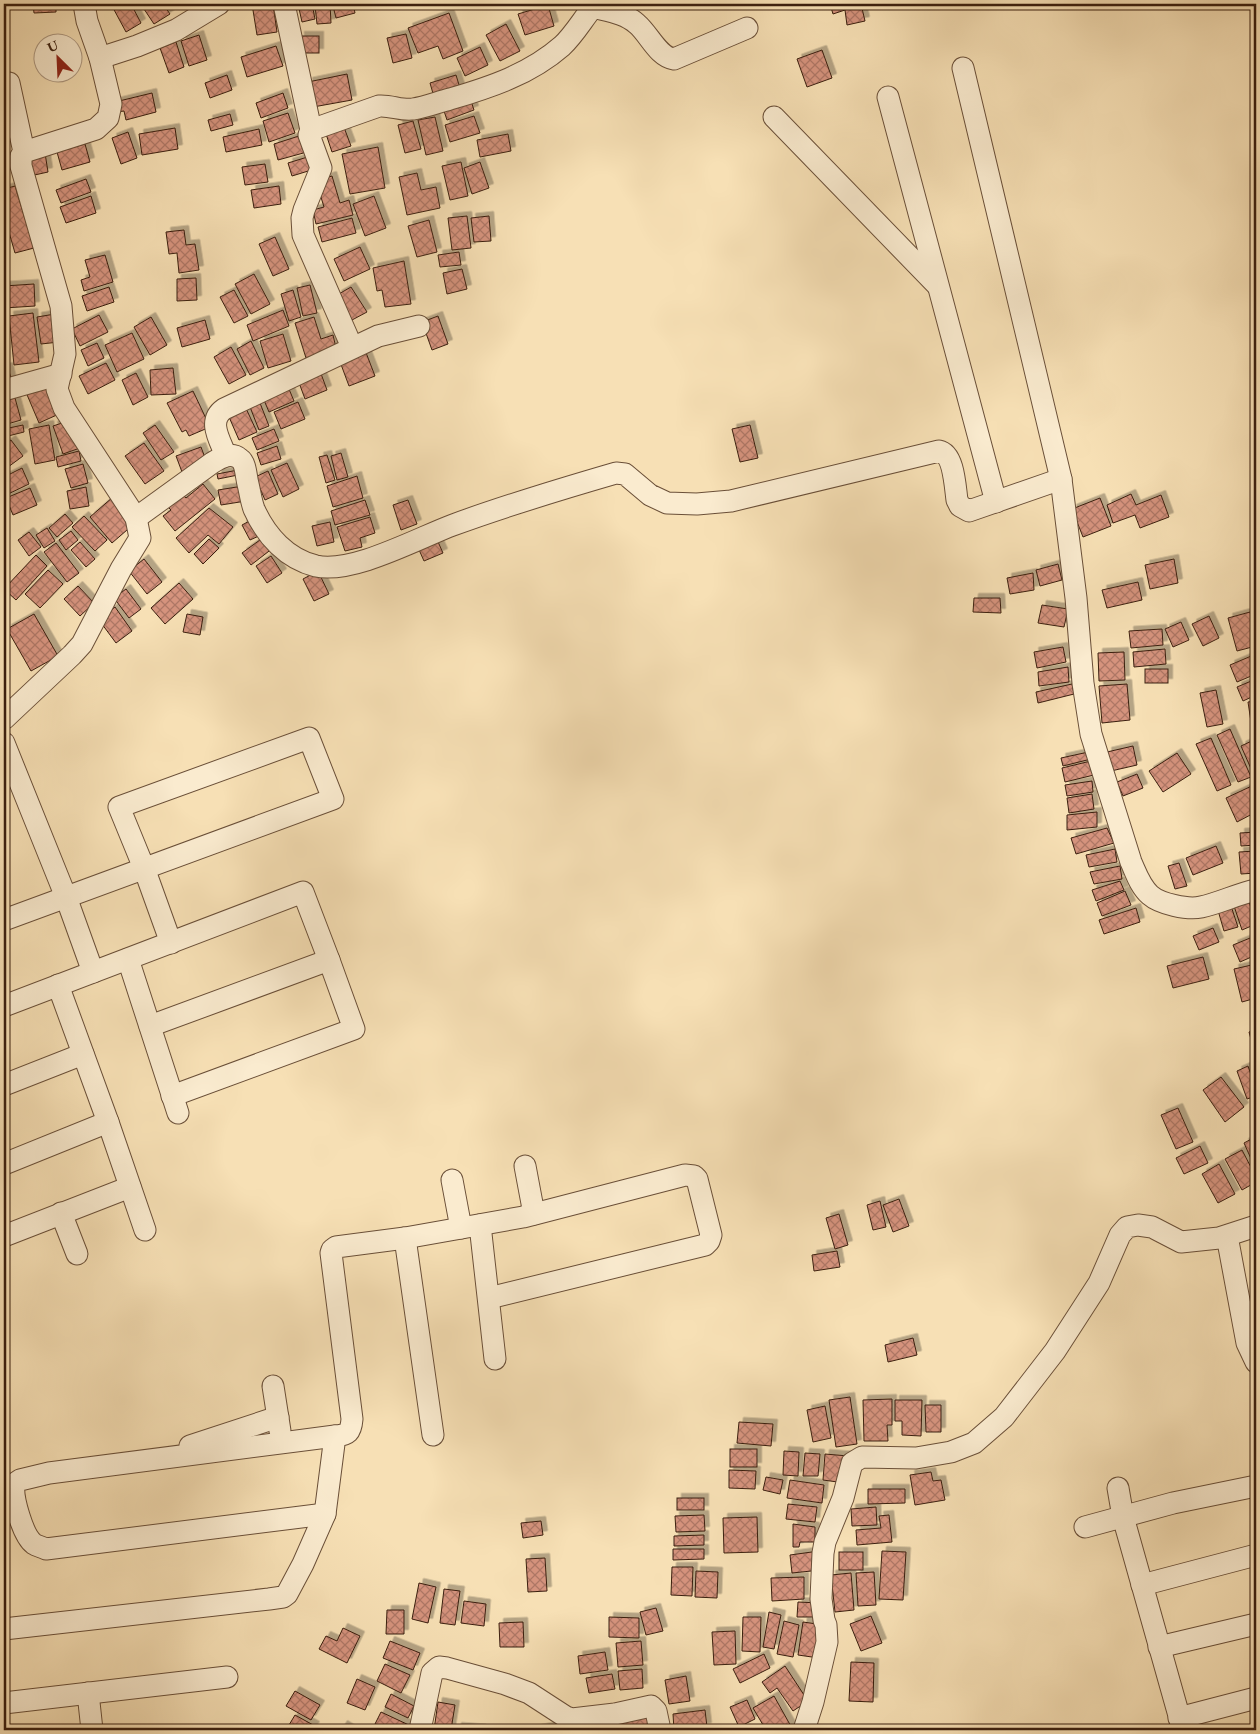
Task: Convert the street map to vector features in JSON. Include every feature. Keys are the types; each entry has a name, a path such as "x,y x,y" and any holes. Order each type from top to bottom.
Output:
{"street":[{"path":"4,719 82,644 121,569 140,538 136,518 64,408 57,389 65,354 60,306 21,166 21,156 24,152 96,129 105,122 110,114 111,104 100,58 87,21 84,4"},
{"path":"100,58 137,46 176,30 218,4"},
{"path":"284,4 311,130 309,135 320,168 304,210 304,235 352,348"},
{"path":"311,130 379,106 408,110 416,109 478,91 522,74 542,62 564,44 593,7 619,14 636,23 670,59 747,28"},
{"path":"963,68 1061,479 1076,598 1083,683 1091,734 1131,862 1139,881 1151,896 1176,906 1187,908 1202,907 1256,890"},
{"path":"4,82 9,83 24,152"},
{"path":"888,97 996,502"},
{"path":"774,116 939,286"},
{"path":"226,456 214,425 220,412 352,348 391,332 419,326"},
{"path":"4,390 61,374"},
{"path":"136,518 226,456 239,458 243,462 254,508 268,534 290,555 317,566 331,567 361,561 452,525 519,502 616,473 625,474 650,495 667,504 697,504 730,501 943,452 949,459 957,500 960,506 969,511 1061,479"},
{"path":"4,920 144,868 333,799 309,738 119,807 144,868 171,942"},
{"path":"4,743 66,897 93,972"},
{"path":"4,1006 303,892 354,1029 175,1104 128,959"},
{"path":"150,1026 329,960"},
{"path":"58,985 145,1230"},
{"path":"4,1086 83,1054"},
{"path":"4,1164 108,1122"},
{"path":"524,1166 534,1214"},
{"path":"325,1514 46,1549 35,1545 28,1537 14,1503 13,1492 14,1484 20,1480 49,1473 349,1433 352,1419 331,1253 336,1247 405,1238 534,1214 690,1175 697,1179 711,1235 705,1245 488,1298"},
{"path":"452,1180 470,1227 488,1298 495,1359"},
{"path":"4,1236 130,1187"},
{"path":"61,1213 77,1254"},
{"path":"804,1730 813,1702 827,1642 821,1599 823,1552 825,1542 843,1498 852,1464 862,1457 916,1458 951,1452 974,1443 1004,1417 1054,1351 1099,1283 1120,1234 1127,1228 1138,1225 1152,1227 1181,1242 1218,1238 1256,1226"},
{"path":"1227,1236 1247,1343 1256,1362"},
{"path":"405,1238 433,1435"},
{"path":"273,1386 282,1443"},
{"path":"142,1461 278,1417"},
{"path":"4,1629 283,1597 289,1590 303,1564 325,1514 335,1436"},
{"path":"1085,1527 1173,1503 1256,1486"},
{"path":"1118,1488 1123,1517 1181,1724 1256,1698"},
{"path":"1142,1585 1256,1555"},
{"path":"1159,1647 1256,1624"},
{"path":"420,1730 432,1673 436,1668 442,1667 505,1684 528,1693 561,1715 572,1719 615,1714 651,1706 656,1711 660,1730"},
{"path":"4,1703 227,1678"},
{"path":"88,1693 92,1730"}],"building":[{"path":"33,4 56,4 56,12 34,13"},
{"path":"131,4 141,23 126,32 112,6"},
{"path":"152,4 163,4 170,14 154,24 144,9"},
{"path":"252,4 273,4 277,32 257,35"},
{"path":"298,4 312,4 315,19 302,22"},
{"path":"330,4 331,23 317,24 315,5"},
{"path":"353,4 355,13 336,18 333,6"},
{"path":"830,4 861,4 865,21 847,25 845,10 833,14"},
{"path":"548,5 554,26 525,35 518,14"},
{"path":"449,13 463,51 443,59 438,46 418,53 408,28"},
{"path":"506,24 520,51 500,61 486,35"},
{"path":"406,34 412,58 393,63 387,38"},
{"path":"199,35 207,60 189,66 181,41"},
{"path":"300,36 319,36 319,53 300,53"},
{"path":"176,42 184,67 169,73 160,48"},
{"path":"276,46 283,66 247,77 241,57"},
{"path":"480,47 488,65 465,76 457,58"},
{"path":"822,50 832,78 807,87 797,59"},
{"path":"347,74 352,100 313,107 308,82"},
{"path":"227,75 232,90 210,98 205,83"},
{"path":"456,75 460,88 434,97 430,83"},
{"path":"152,93 156,112 126,120 124,111 116,112 115,102"},
{"path":"283,93 288,108 261,118 256,103"},
{"path":"470,98 474,110 447,120 443,108"},
{"path":"288,113 295,133 269,142 263,121"},
{"path":"230,114 233,125 211,131 208,120"},
{"path":"474,116 480,133 450,142 445,125"},
{"path":"435,117 443,151 426,155 418,120"},
{"path":"413,121 421,149 405,153 398,125"},
{"path":"342,122 351,146 332,152 324,128"},
{"path":"175,128 178,149 142,155 139,134"},
{"path":"259,129 262,145 226,152 223,137"},
{"path":"128,132 137,158 121,164 112,138"},
{"path":"508,134 511,151 480,157 477,140"},
{"path":"302,135 307,152 278,160 274,144"},
{"path":"85,144 90,162 62,170 57,152"},
{"path":"378,147 385,188 350,194 342,154"},
{"path":"45,153 48,172 30,176 26,157"},
{"path":"314,155 318,168 292,176 288,163"},
{"path":"461,162 468,196 450,200 442,166"},
{"path":"480,162 489,188 472,194 464,168"},
{"path":"265,164 268,182 245,185 242,167"},
{"path":"417,173 421,190 436,187 440,208 407,215 399,177"},
{"path":"332,176 340,203 349,200 353,215 316,224 313,210 324,207 316,181"},
{"path":"86,179 91,192 61,203 56,190"},
{"path":"15,186 34,248 15,253 4,215 4,189"},
{"path":"279,186 281,204 254,208 251,190"},
{"path":"91,196 96,213 66,223 60,207"},
{"path":"374,196 386,228 365,236 353,204"},
{"path":"467,216 471,248 452,250 448,218"},
{"path":"489,216 491,241 474,242 471,218"},
{"path":"352,218 356,233 322,242 318,227"},
{"path":"429,220 437,252 417,257 408,226"},
{"path":"184,230 186,245 195,244 199,270 179,273 177,253 169,254 166,232"},
{"path":"275,237 289,269 273,276 259,244"},
{"path":"360,247 370,269 344,281 334,259"},
{"path":"459,252 461,265 440,267 438,255"},
{"path":"105,255 113,282 84,291 81,280 90,277 85,260"},
{"path":"404,261 411,304 385,307 382,290 377,291 373,268"},
{"path":"462,269 467,289 447,294 443,273"},
{"path":"254,274 270,304 251,314 235,284"},
{"path":"196,278 197,300 177,301 177,279"},
{"path":"34,284 35,306 4,308 4,286"},
{"path":"310,285 317,313 303,316 297,288"},
{"path":"109,287 114,302 87,311 82,296"},
{"path":"351,287 367,312 352,320 337,295"},
{"path":"234,290 248,316 234,323 220,297"},
{"path":"293,290 301,317 289,321 281,294"},
{"path":"283,310 289,326 253,341 247,325"},
{"path":"33,313 39,362 14,365 9,316"},
{"path":"55,314 59,342 41,344 37,317"},
{"path":"99,315 108,332 80,346 72,329"},
{"path":"438,316 448,344 432,350 422,322"},
{"path":"151,317 167,345 150,355 134,327"},
{"path":"314,317 321,339 333,335 336,348 306,358 295,323"},
{"path":"205,320 210,339 182,347 177,328"},
{"path":"132,333 144,359 117,372 105,345"},
{"path":"283,334 291,361 268,368 260,341"},
{"path":"251,341 264,368 250,375 237,349"},
{"path":"97,343 104,358 88,366 81,350"},
{"path":"231,347 246,375 229,384 214,357"},
{"path":"365,350 375,376 349,386 339,359"},
{"path":"106,363 115,380 88,394 79,376"},
{"path":"8,367 12,383 4,385 4,368"},
{"path":"173,368 176,394 151,395 150,370"},
{"path":"320,371 327,390 305,399 298,380"},
{"path":"136,373 148,397 133,405 122,380"},
{"path":"46,382 59,414 39,423 25,390"},
{"path":"286,382 294,401 269,412 261,393"},
{"path":"193,391 210,427 189,436 186,430 182,432 167,403"},
{"path":"15,398 21,420 4,425 4,401"},
{"path":"243,402 257,432 239,440 226,410"},
{"path":"298,402 305,419 281,429 274,412"},
{"path":"260,403 269,426 259,430 250,407"},
{"path":"71,420 80,448 63,454 53,426"},
{"path":"23,425 24,432 4,437 4,429"},
{"path":"49,425 55,460 35,464 29,429"},
{"path":"155,425 174,452 161,460 143,433"},
{"path":"750,425 758,458 740,462 732,429"},
{"path":"274,429 279,441 257,450 252,438"},
{"path":"11,440 23,456 4,470 4,445"},
{"path":"144,443 164,471 145,484 125,456"},
{"path":"277,446 281,459 261,465 257,453"},
{"path":"201,447 207,463 182,472 176,456"},
{"path":"79,451 81,461 58,467 56,457"},
{"path":"341,453 348,477 337,480 331,456"},
{"path":"327,455 335,480 326,483 319,457"},
{"path":"287,463 299,489 283,497 271,470"},
{"path":"83,464 88,483 71,488 65,469"},
{"path":"22,468 29,484 4,496 4,477"},
{"path":"238,470 238,475 218,479 217,474"},
{"path":"268,471 278,494 265,500 255,477"},
{"path":"357,476 363,498 333,507 327,486"},
{"path":"203,484 215,499 175,531 163,516 171,510 165,504 178,491 186,498"},
{"path":"243,486 246,501 221,505 218,490"},
{"path":"86,487 89,506 70,509 67,491"},
{"path":"30,488 37,505 13,515 6,498"},
{"path":"1131,494 1136,505 1161,495 1169,517 1140,528 1135,515 1113,523 1107,505"},
{"path":"113,497 135,523 112,543 90,517"},
{"path":"1100,498 1111,526 1083,537 1072,509"},
{"path":"365,500 370,515 335,525 331,511"},
{"path":"408,500 417,524 401,530 393,505"},
{"path":"209,508 233,527 219,544 208,535 189,553 176,538"},
{"path":"65,514 73,523 57,537 49,528"},
{"path":"84,516 107,540 95,551 72,527"},
{"path":"370,517 375,533 360,538 362,547 345,551 337,527"},
{"path":"253,519 261,535 250,540 242,525"},
{"path":"330,522 334,542 317,546 312,526"},
{"path":"47,528 55,541 44,548 36,535"},
{"path":"71,531 78,540 66,550 59,540"},
{"path":"29,532 41,547 29,556 18,540"},
{"path":"435,535 443,553 424,561 416,543"},
{"path":"264,537 273,548 251,565 242,553"},
{"path":"209,539 219,548 203,564 194,554"},
{"path":"80,542 95,559 86,567 71,550"},
{"path":"56,543 79,573 67,582 44,552"},
{"path":"36,555 47,566 16,600 4,589"},
{"path":"271,556 282,573 267,583 256,566"},
{"path":"144,559 162,582 147,594 129,571"},
{"path":"1174,559 1178,583 1150,589 1145,565"},
{"path":"1058,564 1062,580 1040,586 1036,570"},
{"path":"48,570 63,584 40,608 25,594"},
{"path":"318,571 329,594 314,601 303,579"},
{"path":"1033,573 1034,590 1010,594 1007,578"},
{"path":"1138,582 1142,600 1107,608 1102,590"},
{"path":"179,583 193,599 165,624 151,608"},
{"path":"78,586 94,603 80,616 64,599"},
{"path":"126,589 141,609 129,618 114,598"},
{"path":"974,598 1000,598 1001,613 973,612"},
{"path":"1042,605 1068,609 1064,627 1038,623"},
{"path":"115,607 132,631 116,643 99,620"},
{"path":"1250,612 1256,635 1256,646 1237,651 1228,618"},
{"path":"34,614 58,656 31,671 7,629"},
{"path":"187,614 203,617 200,635 183,632"},
{"path":"1209,616 1219,638 1203,646 1192,624"},
{"path":"1181,622 1189,640 1173,647 1165,629"},
{"path":"1162,629 1163,645 1131,648 1129,631"},
{"path":"1063,647 1066,662 1037,668 1034,652"},
{"path":"1165,649 1166,664 1134,667 1133,652"},
{"path":"1124,652 1125,680 1099,681 1098,653"},
{"path":"1256,654 1256,674 1237,682 1230,665"},
{"path":"1068,667 1069,682 1039,686 1038,672"},
{"path":"1145,669 1168,669 1168,683 1145,683"},
{"path":"1256,679 1256,695 1243,701 1237,687"},
{"path":"1072,684 1074,694 1038,703 1036,692"},
{"path":"1127,684 1130,720 1102,723 1099,686"},
{"path":"1216,690 1223,724 1207,727 1200,693"},
{"path":"1256,701 1256,721 1251,722 1248,702"},
{"path":"1230,729 1251,777 1238,782 1217,735"},
{"path":"1211,738 1231,785 1217,791 1196,744"},
{"path":"1256,739 1256,780 1241,746"},
{"path":"1133,746 1137,765 1111,771 1107,752"},
{"path":"1093,751 1095,758 1063,766 1061,758"},
{"path":"1177,753 1191,774 1163,792 1149,771"},
{"path":"1095,760 1098,774 1065,782 1062,768"},
{"path":"1137,774 1143,788 1123,796 1117,782"},
{"path":"1092,781 1093,792 1067,796 1065,785"},
{"path":"1256,784 1256,812 1237,822 1226,798"},
{"path":"1092,794 1094,809 1069,813 1067,798"},
{"path":"1097,812 1097,827 1067,830 1067,815"},
{"path":"1107,828 1114,843 1076,854 1071,838"},
{"path":"1256,832 1256,845 1241,846 1240,833"},
{"path":"1216,846 1223,863 1193,875 1186,858"},
{"path":"1115,849 1117,862 1089,867 1086,855"},
{"path":"1256,851 1256,873 1241,874 1239,852"},
{"path":"1179,863 1187,886 1175,889 1168,866"},
{"path":"1120,866 1122,879 1094,884 1090,872"},
{"path":"1120,881 1124,890 1096,901 1092,890"},
{"path":"1125,891 1131,905 1102,916 1097,903"},
{"path":"1247,895 1256,924 1242,930 1232,900"},
{"path":"1230,903 1238,927 1224,931 1217,907"},
{"path":"1136,908 1140,922 1104,934 1099,920"},
{"path":"1213,928 1219,942 1199,950 1193,936"},
{"path":"1255,936 1256,955 1240,962 1233,945"},
{"path":"1203,957 1209,979 1173,988 1167,966"},
{"path":"1256,964 1256,998 1242,1002 1234,969"},
{"path":"1256,1030 1256,1057 1249,1032"},
{"path":"1248,1066 1256,1089 1256,1096 1247,1099 1237,1071"},
{"path":"1221,1077 1244,1107 1225,1122 1203,1090"},
{"path":"1178,1108 1193,1142 1176,1149 1161,1115"},
{"path":"1255,1137 1256,1140 1256,1170 1244,1143"},
{"path":"1200,1146 1208,1163 1184,1174 1176,1158"},
{"path":"1242,1150 1256,1177 1256,1182 1242,1190 1225,1159"},
{"path":"1219,1164 1235,1194 1218,1203 1202,1174"},
{"path":"899,1199 909,1226 893,1232 883,1205"},
{"path":"880,1201 886,1227 873,1230 867,1205"},
{"path":"839,1214 848,1245 835,1249 826,1218"},
{"path":"837,1251 840,1267 814,1271 812,1255"},
{"path":"913,1338 917,1355 888,1362 885,1345"},
{"path":"850,1397 857,1444 836,1447 829,1400"},
{"path":"892,1399 892,1425 887,1425 888,1441 864,1441 863,1400"},
{"path":"895,1400 922,1400 921,1436 902,1435 902,1421 895,1421"},
{"path":"925,1405 941,1405 941,1432 926,1432"},
{"path":"825,1406 831,1438 813,1442 807,1410"},
{"path":"739,1422 773,1424 771,1446 737,1443"},
{"path":"730,1449 757,1449 757,1467 730,1467"},
{"path":"784,1451 799,1452 798,1476 783,1475"},
{"path":"805,1453 820,1454 818,1476 803,1476"},
{"path":"825,1454 848,1456 845,1483 823,1480"},
{"path":"729,1470 756,1471 755,1489 729,1488"},
{"path":"931,1472 933,1481 941,1480 945,1500 915,1505 910,1475"},
{"path":"766,1477 783,1480 780,1494 763,1490"},
{"path":"790,1480 824,1485 822,1503 787,1498"},
{"path":"868,1489 905,1489 905,1503 868,1504"},
{"path":"677,1498 704,1498 704,1510 677,1510"},
{"path":"788,1504 817,1507 815,1522 786,1519"},
{"path":"876,1507 877,1525 852,1526 851,1509"},
{"path":"704,1515 705,1531 676,1532 675,1516"},
{"path":"889,1515 892,1542 857,1545 856,1530 881,1528 879,1516"},
{"path":"757,1517 758,1552 724,1553 723,1518"},
{"path":"541,1521 543,1535 523,1538 521,1523"},
{"path":"793,1524 815,1527 815,1542 800,1542 799,1547 793,1547"},
{"path":"704,1535 704,1545 674,1546 674,1536"},
{"path":"673,1549 704,1549 704,1559 673,1560"},
{"path":"819,1551 821,1570 792,1573 790,1555"},
{"path":"882,1551 906,1552 903,1600 879,1599"},
{"path":"839,1552 863,1552 863,1570 839,1570"},
{"path":"545,1558 547,1591 528,1592 526,1559"},
{"path":"672,1567 693,1567 692,1596 671,1595"},
{"path":"696,1571 718,1572 717,1598 695,1597"},
{"path":"874,1572 876,1605 858,1606 856,1573"},
{"path":"851,1573 854,1610 835,1612 831,1575"},
{"path":"804,1577 804,1599 772,1601 771,1578"},
{"path":"419,1583 436,1587 428,1623 412,1619"},
{"path":"444,1589 460,1591 455,1625 440,1623"},
{"path":"464,1601 486,1604 484,1626 461,1623"},
{"path":"798,1602 819,1603 819,1617 797,1617"},
{"path":"656,1608 663,1631 646,1635 640,1612"},
{"path":"387,1610 404,1610 404,1634 386,1634"},
{"path":"769,1612 781,1615 774,1649 763,1647"},
{"path":"871,1616 882,1643 861,1651 850,1624"},
{"path":"609,1617 639,1618 639,1638 609,1637"},
{"path":"743,1617 761,1617 760,1652 742,1651"},
{"path":"784,1621 799,1625 793,1657 777,1654"},
{"path":"523,1622 524,1647 500,1647 499,1623"},
{"path":"803,1622 824,1625 819,1658 798,1655"},
{"path":"343,1628 360,1636 347,1663 319,1649 326,1636 337,1641"},
{"path":"735,1631 736,1664 714,1665 712,1632"},
{"path":"390,1641 420,1653 413,1670 383,1658"},
{"path":"641,1641 643,1665 618,1667 616,1643"},
{"path":"605,1652 608,1670 580,1674 578,1656"},
{"path":"764,1654 770,1668 740,1683 733,1669"},
{"path":"851,1662 874,1663 873,1702 849,1701"},
{"path":"385,1664 410,1675 401,1693 377,1681"},
{"path":"785,1666 808,1701 793,1711 777,1688 770,1693 762,1682"},
{"path":"642,1669 643,1688 620,1690 618,1671"},
{"path":"612,1674 615,1689 589,1693 586,1678"},
{"path":"686,1676 690,1701 669,1704 665,1680"},
{"path":"357,1679 375,1687 365,1710 347,1703"},
{"path":"295,1691 320,1705 311,1720 286,1706"},
{"path":"391,1694 414,1706 408,1718 385,1707"},
{"path":"774,1696 793,1730 766,1730 753,1708"},
{"path":"747,1700 755,1719 739,1727 730,1707"},
{"path":"438,1702 455,1705 451,1730 434,1730"},
{"path":"646,1708 652,1724 637,1730 626,1730 621,1719"},
{"path":"705,1710 707,1727 674,1730 673,1714"},
{"path":"381,1712 411,1726 409,1730 372,1730"},
{"path":"295,1715 315,1726 312,1730 286,1730"},
{"path":"603,1720 604,1730 575,1730 574,1726"},
{"path":"343,1725 351,1730 340,1730"},
{"path":"553,1726 554,1730 533,1730"},
{"path":"457,1727 482,1729 482,1730 457,1730"}]}
